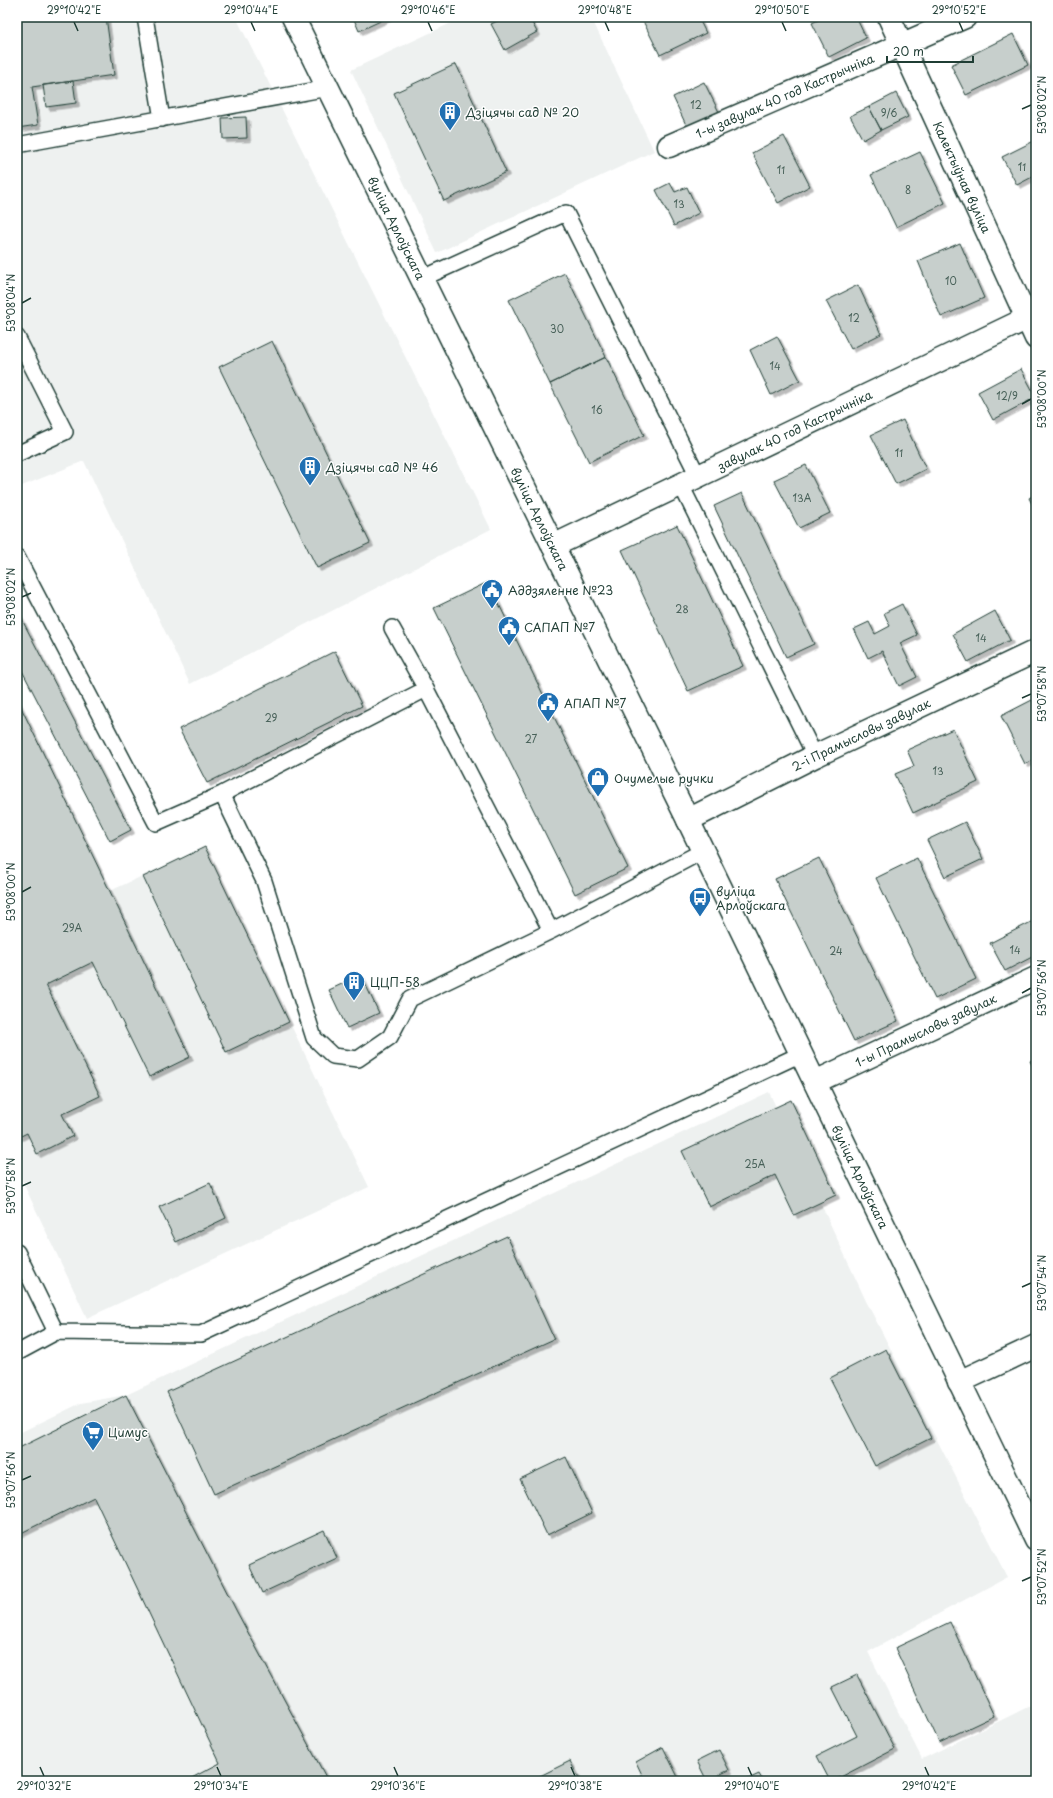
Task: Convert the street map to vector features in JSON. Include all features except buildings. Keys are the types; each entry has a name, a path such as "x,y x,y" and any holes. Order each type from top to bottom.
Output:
{"street":[{"name":"вуліца Арлоўскага","path":"292,17 688,820 1036,1540"},
{"name":"Калектыўная вуліца","path":"889,17 1031,316 1036,338"},
{"name":"1-ы завулак 40 год Кастрычніка","path":"669,146 902,46 965,17"},
{"name":"завулак 40 год Кастрычніка","path":"553,546 1031,316"},
{"name":"2-і Прамысловы завулак","path":"688,820 815,756 1036,651"},
{"name":"1-ы Прамысловы завулак","path":"815,1082 1036,978"},
{"path":"959,1382 1034,1349"}],"lane":[{"path":"146,17 162,119"},
{"path":"17,145 328,88"},
{"path":"422,279 566,213 815,756"},
{"path":"17,337 65,432 17,454"},
{"path":"17,557 156,823 222,794 426,689"},
{"path":"392,628 426,689 551,931"},
{"path":"222,794 264,881 314,1038 333,1056 358,1059 390,1037 410,999 551,931 703,851"},
{"path":"17,1354 56,1332 201,1334 801,1054"},
{"path":"17,1252 56,1332"}],"shaded area":[{"path":"17,17 236,17 491,529 190,684 84,461 17,488"},
{"path":"464,17 591,17 654,151 437,253 351,70"},
{"path":"17,699 110,891 205,847 369,1187 87,1318 17,1170"},
{"path":"769,1092 866,1301 1007,1577 868,1652 922,1759 1036,1703 1036,1781 17,1781 17,1434 81,1403 126,1395"}],"place":[{"name":"Дзіцячы сад № 20","path":"450,132"},
{"name":"Дзіцячы сад № 46","path":"310,486"},
{"name":"Аддзяленне №23","path":"492,610"},
{"name":"САПАП №7","path":"509,646"},
{"name":"АПАП №7","path":"548,722"},
{"name":"Очумелые ручки","path":"598,798"},
{"name":"вуліца Арлоўскага","path":"700,918"},
{"name":"ЦЦП-58","path":"354,1002"},
{"name":"Цимус","path":"93,1452"}]}
